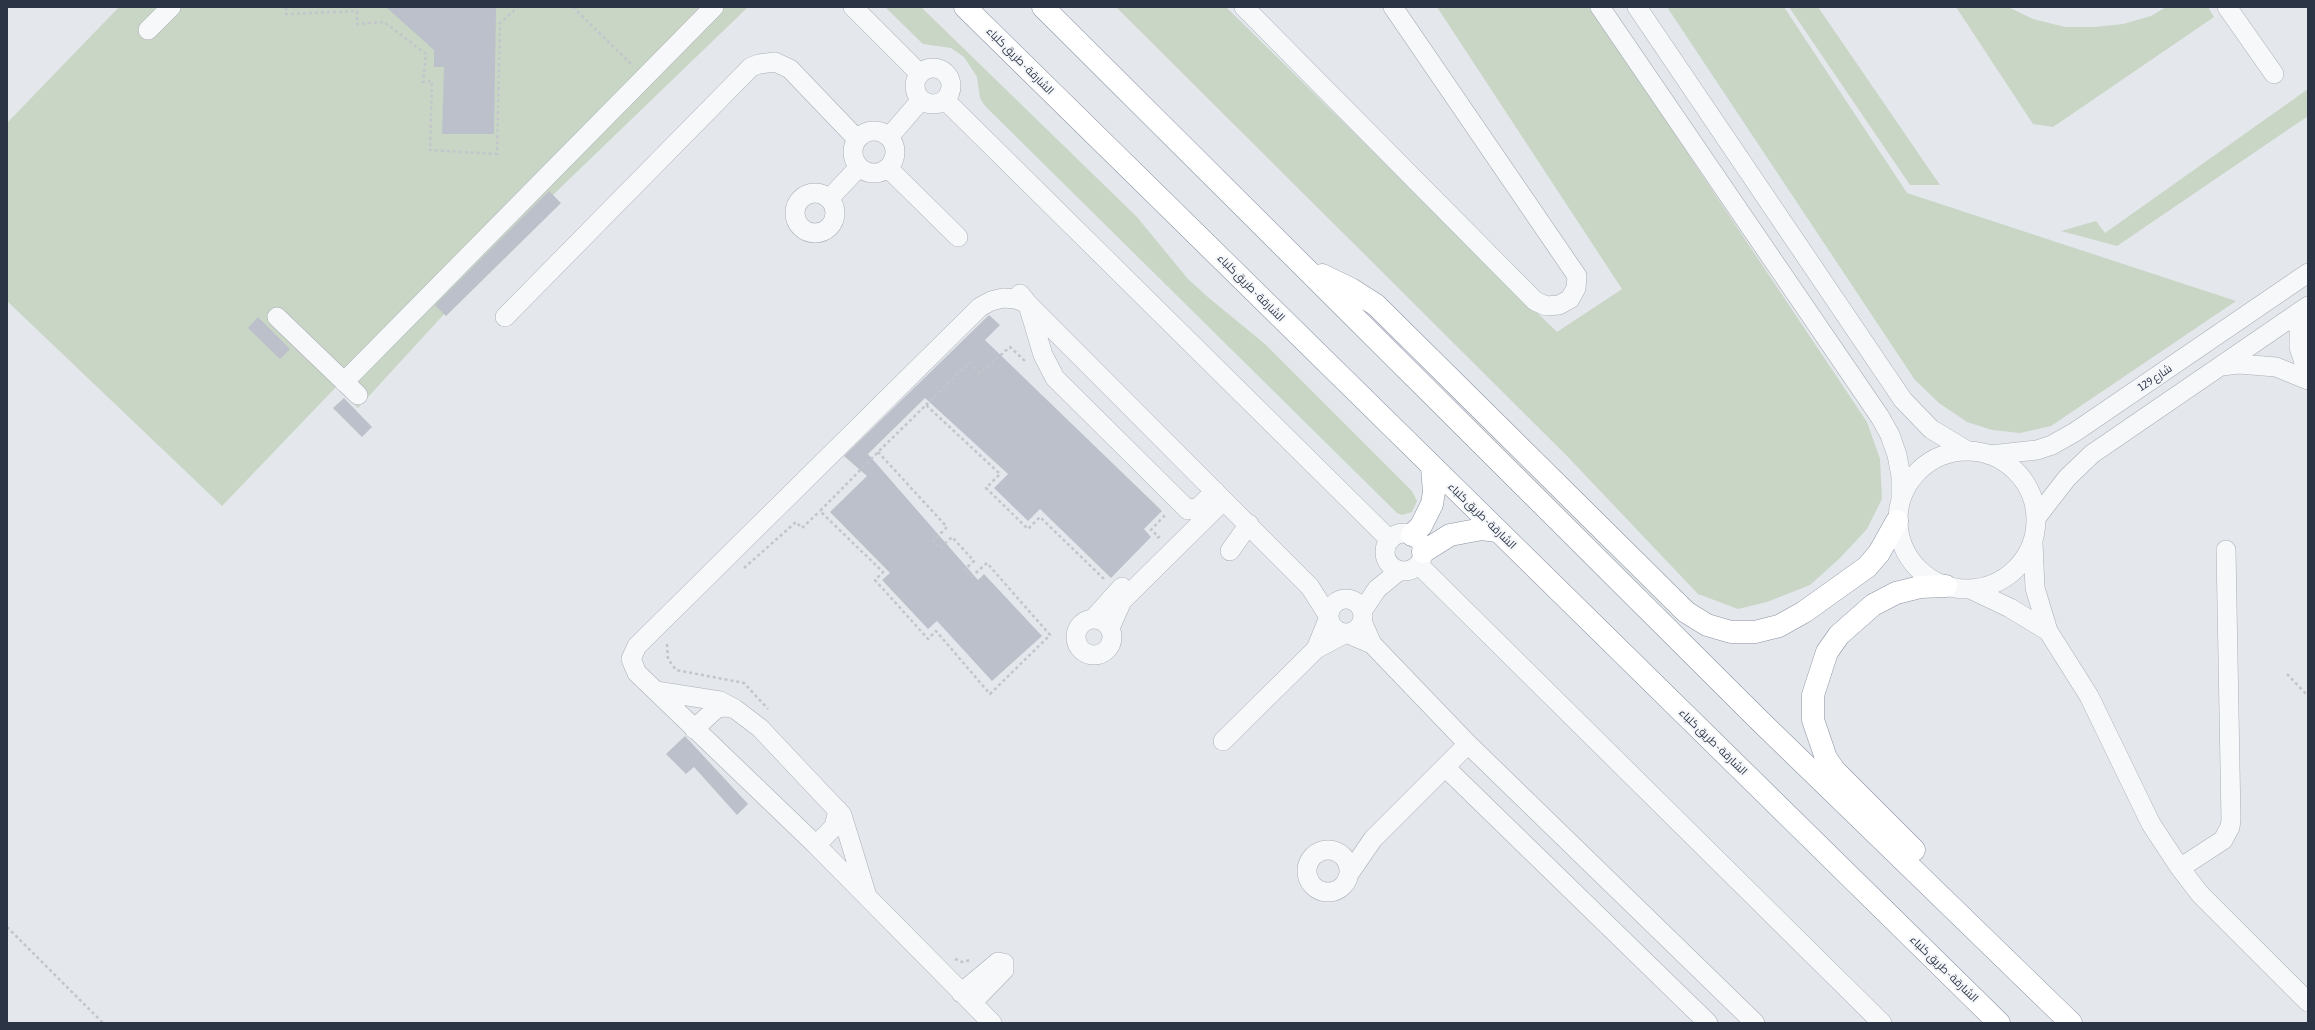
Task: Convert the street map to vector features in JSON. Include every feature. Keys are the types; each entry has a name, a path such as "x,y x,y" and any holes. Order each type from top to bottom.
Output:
{"highway":[{"name":"الشارقة - طريق كلباء","path":"965,7 1999,1023"},
{"path":"1045,8 1309,269 1760,721 2071,1023"},
{"path":"1309,269 1352,289 1376,305 1686,612 1707,625 1730,632 1755,632 1778,626 1804,612 1867,567 1879,554 1897,520"},
{"path":"1418,551 1421,526 1432,504 1434,492 1432,467"},
{"path":"1418,551 1458,532 1482,529 1497,531"},
{"path":"1946,586 1920,587 1896,593 1873,605 1839,635 1827,652 1813,695 1813,720 1819,743 1835,771 2087,1023"}],"street":[{"path":"148,30 171,7"},
{"path":"344,382 714,7"},
{"path":"853,7 920,74"},
{"path":"1244,7 1535,301 1546,306 1559,306 1570,299 1576,288 1577,276 1393,7"},
{"path":"1600,7 1880,417 1890,435 1897,455 1901,476 1901,497 1897,520 1901,542 1911,561 1926,576 1946,586 1970,589 2010,608 2048,631"},
{"path":"1636,7 1903,400 1931,429 1966,450 1990,455 2013,469 2027,486 2034,502 2036,518 2033,542 2035,588 2048,631 2089,696 2148,818 2180,868 2219,914 2308,1002"},
{"path":"2227,7 2274,74"},
{"path":"505,317 751,68 759,64 775,62 790,69 857,139"},
{"path":"930,69 941,70 946,74 951,84 951,90 945,100 936,104 921,100 915,84 920,74 930,69"},
{"path":"889,137 921,100"},
{"path":"945,100 1390,540"},
{"path":"869,131 876,131 889,137 895,149 892,162 888,168 874,173 859,167 853,154 857,139 869,131"},
{"path":"829,199 859,167"},
{"path":"888,168 958,237"},
{"name":"شارع 129","path":"1990,455 2036,450 2052,445 2075,432 2308,273"},
{"path":"992,1023 816,845 694,729 633,667 631,659 637,646 643,642 980,308 991,301 1003,298 1016,299 1028,304 1220,495 1310,587 1329,617 1334,628 1372,644"},
{"path":"1028,304 1043,355 1055,378 1179,510 1179,532 1107,602 1093,619"},
{"path":"2036,518 2067,478 2092,454 2304,309"},
{"path":"2304,309 2299,347 2308,375"},
{"path":"277,317 358,395"},
{"path":"2221,366 2258,364 2276,367 2308,380"},
{"path":"1901,497 1911,478 1926,464 1945,454 1966,450"},
{"path":"1179,510 1199,507 1220,495"},
{"path":"1110,628 1103,621 1093,619 1086,620 1076,630 1076,643 1085,654 1098,656 1104,653 1112,642 1110,628 1122,601 1220,495"},
{"path":"1230,551 1249,524"},
{"path":"1393,566 1386,554 1390,540 1401,534 1882,1023"},
{"path":"1970,589 1990,585 2008,575 2023,560 2033,542"},
{"path":"2180,868 2223,840 2230,827 2226,550"},
{"path":"1393,566 1413,569 1418,551"},
{"path":"1223,742 1316,649 1346,633 1356,630 1355,607 1393,566"},
{"path":"1310,587 1355,607 1372,644 1468,744 1755,1023"},
{"path":"1316,649 1332,606 1355,607"},
{"path":"656,691 714,699 735,709 779,746 838,810 843,818 866,896"},
{"path":"694,729 717,708 726,707 735,709"},
{"path":"1349,874 1348,863 1335,852 1327,850 1313,857 1307,871 1309,879 1319,890 1335,891 1346,882 1349,874 1373,839 1468,744"},
{"path":"1445,768 1708,1023"},
{"path":"816,845 834,827 838,810"},
{"path":"1335,852 1373,839"}],"path":[{"path":"286,7 286,14 357,11 357,24 384,22 426,54 424,82 432,81 430,150 497,154 500,23 518,7"},
{"path":"573,7 632,66"},
{"path":"738,574 796,522 802,528 969,362 980,374 1010,347 1027,363"},
{"path":"926,405 1000,474 986,488 1028,529 1040,517 1111,586"},
{"path":"820,510 883,572 875,580 928,639 936,631 990,694 1050,635 987,564 971,577 964,570 974,561 952,537 940,548 933,541 947,527 878,452"},
{"path":"1153,542 1158,537 1151,530 1179,510"},
{"path":"669,641 666,646 668,659 676,670 744,683 770,712"},
{"path":"2286,674 2308,696"},
{"path":"7,928 103,1023"},
{"path":"950,957 962,962 973,960"}],"green space":[{"path":"119,7 748,7 556,192 358,408 336,387 222,506 7,301 7,123"},
{"path":"885,7 921,7 1137,217 1188,279 1265,344 1412,491 1417,501 1412,512 1402,515 1397,513 985,106 980,98 977,77 964,57 951,48 923,44"},
{"path":"1116,7 1226,7 1557,332 1622,289 1437,7 1590,7 1867,422 1880,459 1882,499 1867,529 1840,558 1810,585 1767,602 1738,609 1698,594 1567,456"},
{"path":"1667,7 1784,7 1907,193 2236,301 2051,426 2020,433 1992,430 1967,422 1939,403 1915,380"},
{"path":"1789,7 1818,7 1940,185 1910,185"},
{"path":"1956,7 2008,7 2033,19 2065,27 2094,27 2123,24 2151,16 2166,7 2208,7 2214,17 2053,127 2033,124"},
{"path":"2308,89 2308,116 2117,246 2061,231 2096,221 2105,233"}],"building":[{"path":"386,7 496,7 494,134 442,134 444,67 434,67 434,50"},
{"path":"549,191 561,203 446,316 435,305"},
{"path":"989,315 1000,325 985,340 1162,511 1144,529 1151,537 1111,578 1040,509 1028,521 994,488 1008,474 925,398 868,454 978,580 984,574 1042,636 992,681 937,621 928,629 882,580 890,573 830,512 867,476 844,456"},
{"path":"258,317 290,349 280,359 248,328"},
{"path":"344,398 372,427 362,437 333,408"},
{"path":"685,736 748,804 737,815 694,767 686,774 666,754"}]}
